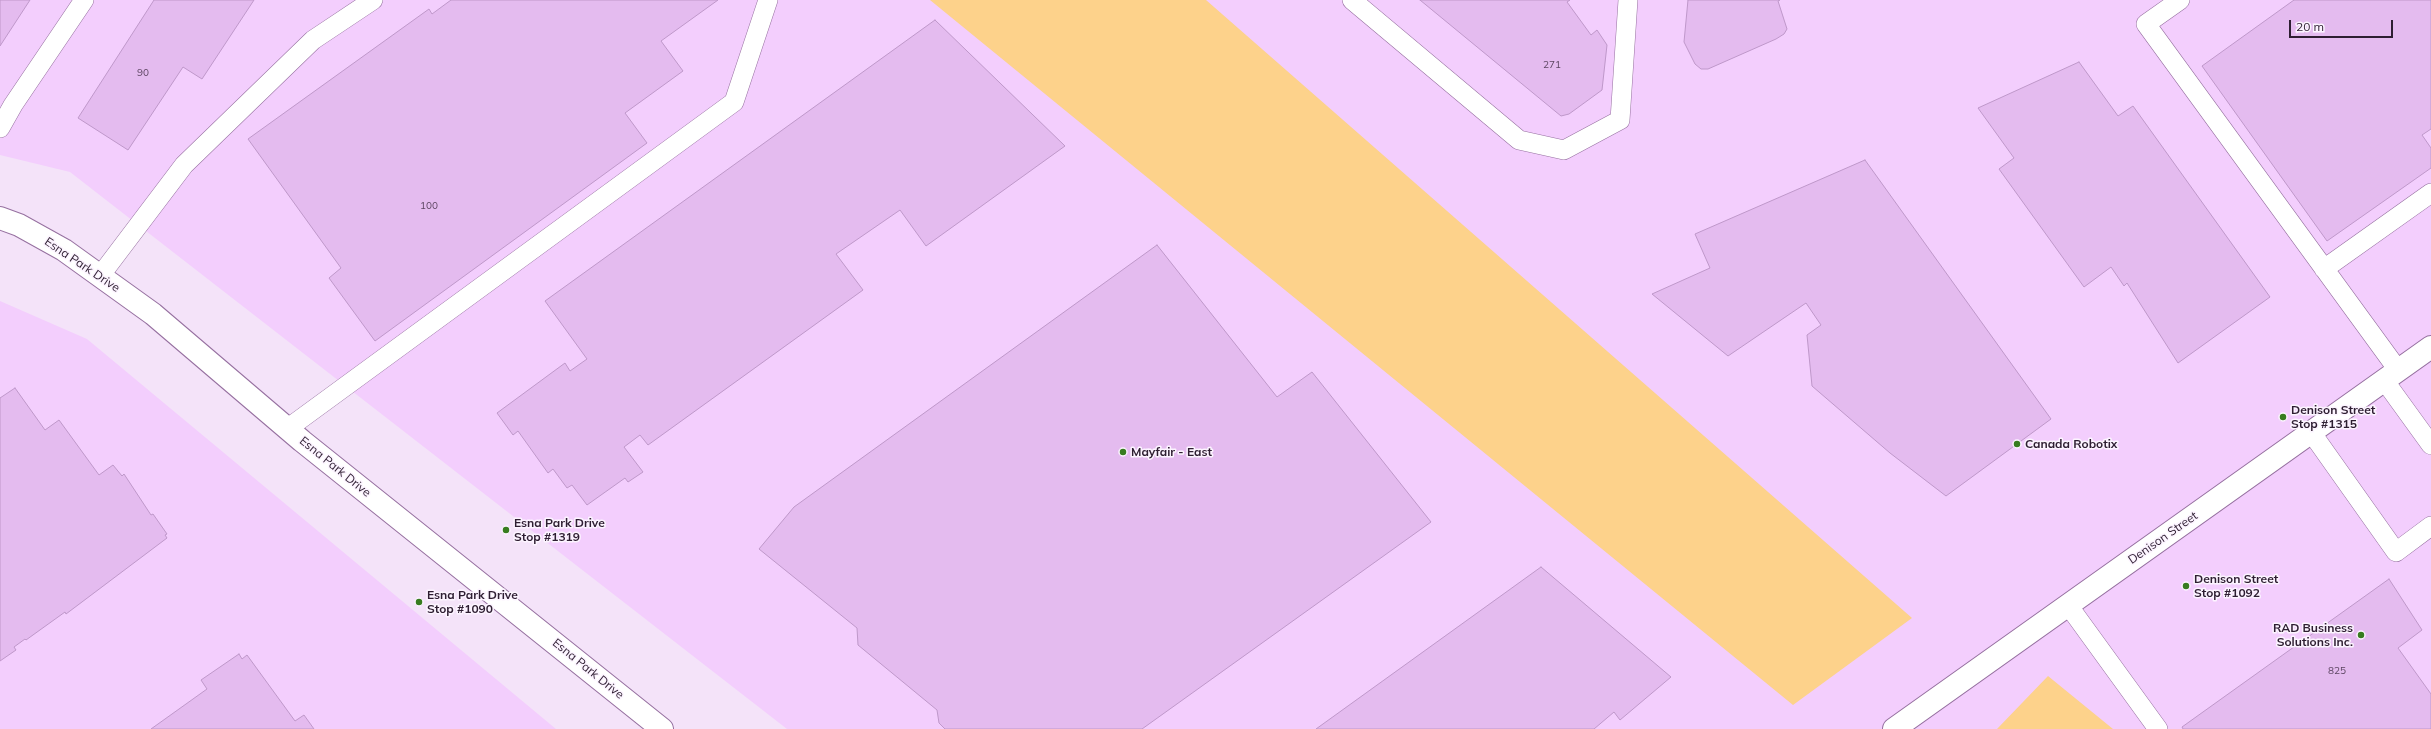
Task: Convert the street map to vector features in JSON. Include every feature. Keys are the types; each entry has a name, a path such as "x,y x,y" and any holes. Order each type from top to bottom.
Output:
{"street":[{"name":"Esna Park Drive","path":"0,218 19,225 64,250 153,314 287,428 662,729"},
{"name":"Denison Street","path":"1894,729 2431,347"}],"lane":[{"path":"0,128 12,105 84,0"},
{"path":"100,276 184,165 313,40 373,0"},
{"path":"287,428 734,102 768,0"},
{"path":"1352,0 1519,140 1564,150 1620,120 1628,0"},
{"path":"2180,0 2146,24 2324,268 2391,375 2431,445"},
{"path":"2324,268 2431,193"},
{"path":"2311,432 2396,552 2431,526"},
{"path":"2068,605 2158,729"}],"shaded area":[{"path":"0,0 2431,0 2431,729 787,729 70,172 0,155"},
{"path":"930,0 1206,0 1912,618 1793,705"},
{"path":"0,301 87,339 556,729 0,729"},
{"path":"2048,676 2113,729 1997,729"}],"building":[{"path":"0,0 30,0 0,46"},
{"path":"154,0 254,0 202,79 183,67 128,150 78,118"},
{"path":"451,0 718,0 661,41 683,71 625,113 647,143 375,341 329,278 341,268 248,139 429,9 432,14"},
{"path":"1420,0 1570,0 1567,2 1591,35 1597,30 1607,45 1602,90 1569,114 1561,116"},
{"path":"1688,0 1780,0 1778,1 1787,29 1784,34 1776,39 1708,69 1701,69 1695,64 1684,42"},
{"path":"2294,0 2431,0 2431,129 2422,135 2431,148 2431,168 2327,241 2202,66"},
{"path":"935,20 1065,146 926,246 900,210 836,254 863,290 648,445 640,435 624,447 643,472 628,482 625,478 587,505 572,485 567,488 553,469 548,473 518,431 513,435 497,413 565,363 570,371 587,359 545,301"},
{"path":"2079,62 2118,116 2133,106 2270,297 2178,363 2127,283 2124,286 2111,267 2084,287 1999,169 2014,158 1978,108"},
{"path":"1865,160 2051,419 1946,496 1890,453 1812,386 1807,335 1821,325 1806,303 1728,356 1652,294 1710,268 1695,234"},
{"name":"Mayfair - East","path":"1157,245 1277,397 1312,372 1431,522 1142,729 945,729 939,723 937,710 858,645 857,628 759,549 794,507"},
{"path":"15,388 45,430 59,420 99,475 113,465 122,476 124,474 151,515 153,514 167,534 165,535 167,538 66,614 65,612 14,647 16,650 0,661 0,398"},
{"path":"1541,567 1671,677 1620,720 1614,712 1594,729 1316,729"},
{"path":"2389,579 2422,630 2398,648 2431,694 2431,729 2183,729 2182,727"},
{"path":"239,654 242,659 247,655 295,721 304,715 314,729 151,729 207,689 201,680"}],"place":[{"name":"Denison Street Stop #1315","path":"2283,417"},
{"name":"Canada Robotix","path":"2017,444"},
{"name":"Mayfair - East","path":"1123,452"},
{"name":"Esna Park Drive Stop #1319","path":"506,530"},
{"name":"Denison Street Stop #1092","path":"2186,586"},
{"name":"Esna Park Drive Stop #1090","path":"419,602"},
{"name":"RAD Business Solutions Inc.","path":"2361,635"}]}
